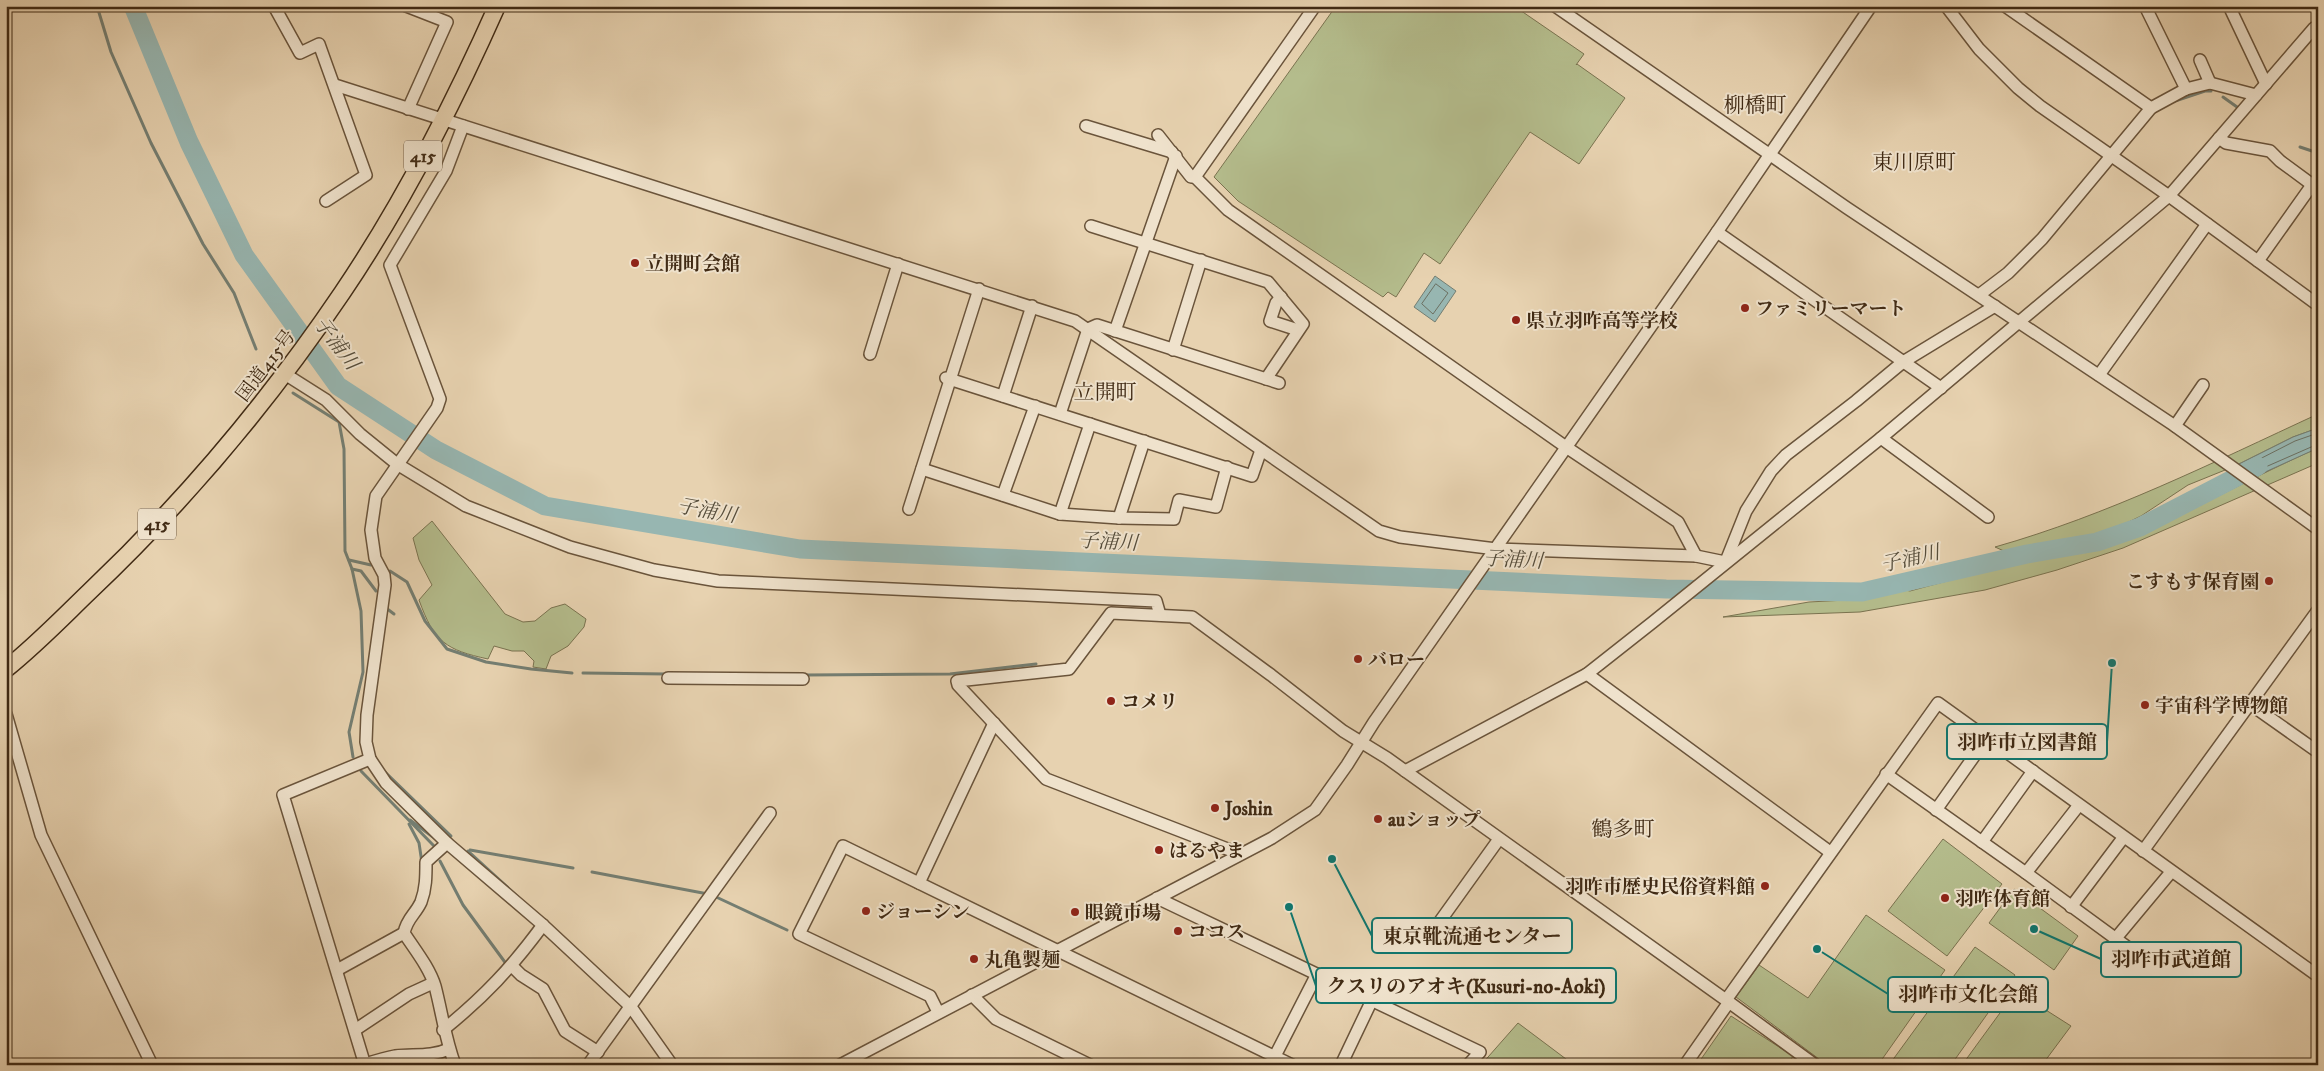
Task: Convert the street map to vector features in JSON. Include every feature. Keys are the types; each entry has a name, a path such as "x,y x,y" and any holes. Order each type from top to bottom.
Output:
{"highway":[{"name":"国道415号","path":"6,668 123,560 215,461 288,370 338,299 394,208 443,120 497,6"}],"street":[{"path":"274,6 300,53 319,44 366,175 326,202"},
{"path":"406,6 446,22 408,109"},
{"path":"1195,177 1315,6"},
{"path":"1555,6 1769,155 2175,426 2318,529"},
{"path":"840,1065 1237,856 1287,829 1315,810 1872,6"},
{"path":"1946,6 1980,49 2018,88 2063,124 2169,196 2317,304"},
{"path":"2005,6 2151,108"},
{"path":"2145,6 2186,89"},
{"path":"2229,6 2266,84"},
{"path":"1405,771 1586,674 1654,622 1881,438 2169,196 2314,28"},
{"path":"2200,60 2210,83"},
{"path":"1979,295 2008,273 2042,239 2151,108 2186,89 2210,83 2256,96"},
{"path":"335,85 1058,314 1088,329 1378,531 1400,537 1493,553 1696,556 1726,562"},
{"path":"463,126 446,171 390,266 440,399 437,408 376,496 371,530 375,558 384,575 385,585 367,716 366,742 370,759 386,783 447,843 544,925 631,1007 672,1065"},
{"path":"1086,126 1174,154"},
{"path":"1158,135 1191,177 1195,177 1228,210 1566,447 1678,522 1696,556"},
{"path":"2220,138 2226,143 2270,151 2280,161 2315,187 2258,262"},
{"path":"1115,331 1174,154"},
{"path":"2099,375 2207,224"},
{"path":"1091,226 1268,282 1304,324 1298,330 1266,379"},
{"path":"1717,232 1941,388"},
{"path":"1172,350 1201,260"},
{"path":"870,354 898,264"},
{"path":"909,510 949,378 979,289"},
{"path":"1282,297 1276,302 1270,321 1298,330"},
{"path":"1002,396 1032,306"},
{"path":"1726,562 1746,511 1771,471 1786,455 1856,402 1902,362 1995,306"},
{"path":"1060,414 1088,329 1097,324 1172,350 1279,383"},
{"path":"288,370 326,400 360,434 466,506 570,547 654,570 718,581 1156,600 1160,615"},
{"path":"949,378 1252,476 1261,450"},
{"path":"2175,426 2203,385"},
{"path":"1003,496 1035,406"},
{"path":"1060,514 1090,424"},
{"path":"1881,438 1988,517"},
{"path":"1119,518 1144,441"},
{"path":"922,469 1060,514 1174,519 1179,500 1216,507 1227,467"},
{"path":"2143,851 2318,610"},
{"path":"1237,856 1230,850 1046,779 958,685 958,681 1069,669 1111,613 1192,617 1202,622 1343,731 1405,771 1815,1065"},
{"path":"1586,674 1830,852"},
{"path":"668,678 803,679"},
{"path":"1686,1065 1727,1001 1830,852 1938,704 2318,976"},
{"path":"2250,704 2318,752"},
{"path":"6,714 41,835 152,1065"},
{"path":"919,883 994,723"},
{"path":"1936,810 1987,738"},
{"path":"370,759 283,795 365,1064 396,1056 439,1054 449,1049"},
{"path":"1982,842 2033,771"},
{"path":"1886,774 2026,873 2138,956"},
{"path":"2026,873 2079,805"},
{"path":"512,966 521,975 543,989 565,1031 594,1060 770,813"},
{"path":"2070,907 2123,838"},
{"path":"1433,931 1498,839"},
{"path":"447,843 426,862 426,882 420,902 406,922 404,933 426,965 433,983 443,1030 455,1065"},
{"path":"938,1012 930,996 800,934 844,846 1292,1065"},
{"path":"2116,938 2171,872"},
{"path":"1157,898 1480,1052 1468,1065"},
{"path":"443,1030 474,1005 512,966 544,925"},
{"path":"336,970 404,933"},
{"path":"1275,1056 1317,974"},
{"path":"355,1030 391,1004 433,983"},
{"path":"972,995 996,1019 1090,1065"},
{"path":"1340,1065 1372,1000"}],"green space":[{"path":"1336,6 1514,6 1584,54 1576,65 1625,98 1579,164 1530,132 1440,264 1424,253 1396,297 1388,292 1383,297 1238,201 1214,177"},
{"path":"2318,414 2318,428 2293,437 2235,466 2188,485 2141,516 2118,527 2095,535 2004,551 1995,547 2078,520 2119,504"},
{"path":"2318,448 2318,463 2123,548 2057,570 1985,590 1860,612 1723,617 1809,602 1865,599 1874,594 1899,589 1910,591 2032,558 2053,556 2105,543 2167,520"},
{"path":"432,521 505,614 523,622 535,621 551,608 565,604 586,619 584,627 568,646 551,656 546,669 533,667 534,661 524,651 512,651 494,646 488,659 462,652 443,642 436,635 419,600 432,585 419,560 413,538"},
{"name":"羽咋体育館","path":"1943,839 2002,884 1947,956 1888,911"},
{"path":"2014,889 2078,936 2054,970 1989,923"},
{"path":"1866,915 1945,970 1878,1065 1827,1065 1736,997 1759,965 1808,998"},
{"path":"1975,947 2015,975 1951,1065 1889,1065"},
{"path":"2016,991 2071,1026 2042,1065 1962,1065"},
{"path":"1731,1016 1793,1056 1788,1065 1697,1065"},
{"path":"1518,1023 1574,1065 1481,1065"}],"water":[{"path":"1435,276 1456,291 1435,322 1414,307"},
{"path":"2318,428 2318,448 2252,478 2235,466 2293,437"}],"waterway":[{"path":"97,6 111,52 151,143 203,244 234,293 256,349"},
{"name":"子浦川","path":"133,6 189,142 244,255 338,386 436,450 545,506 800,549 1666,589 1862,592 2027,554 2097,542 2140,527 2258,466"},
{"path":"2175,101 2205,91 2211,91"},
{"path":"2223,97 2237,107"},
{"path":"2300,147 2318,153"},
{"path":"293,393 339,422 344,449 345,551 352,569 361,611 363,672 349,732 353,757"},
{"path":"349,560 371,565"},
{"path":"352,569 361,571 376,591"},
{"path":"390,571 407,582 425,621 447,649 486,662 572,673"},
{"path":"386,608 394,614"},
{"path":"805,675 950,674 1036,664"},
{"path":"583,673 667,674"},
{"path":"361,771 434,846"},
{"path":"385,772 451,836"},
{"path":"410,820 437,840"},
{"path":"409,824 419,843 422,863"},
{"path":"470,850 573,868"},
{"path":"468,851 517,896"},
{"path":"440,861 463,905 507,965"},
{"path":"592,872 708,894"},
{"path":"714,896 787,930"},
{"path":"597,1058 603,1065"}],"place":[{"name":"立開町会館","path":"635,263"},
{"name":"ファミリーマート","path":"1745,308"},
{"name":"県立羽咋高等学校","path":"1516,320"},
{"name":"こすもす保育園","path":"2269,581"},
{"name":"バロー","path":"1358,659"},
{"name":"羽咋市立図書館","path":"2112,663"},
{"name":"コメリ","path":"1111,701"},
{"name":"宇宙科学博物館","path":"2145,705"},
{"name":"Joshin","path":"1215,808"},
{"name":"auショップ","path":"1378,819"},
{"name":"はるやま","path":"1159,850"},
{"name":"東京靴流通センター","path":"1332,859"},
{"name":"羽咋市歴史民俗資料館","path":"1765,886"},
{"name":"羽咋体育館","path":"1945,898"},
{"name":"クスリのアオキ(Kusuri-no-Aoki)","path":"1289,907"},
{"name":"ジョーシン","path":"866,911"},
{"name":"眼鏡市場","path":"1075,912"},
{"name":"羽咋市武道館","path":"2034,929"},
{"name":"ココス","path":"1178,931"},
{"name":"羽咋市文化会館","path":"1817,949"},
{"name":"丸亀製麺","path":"974,959"}],"district":[{"name":"柳橋町","path":"1755,105"},
{"name":"東川原町","path":"1914,162"},
{"name":"立開町","path":"1105,392"},
{"name":"鶴多町","path":"1623,829"}]}
